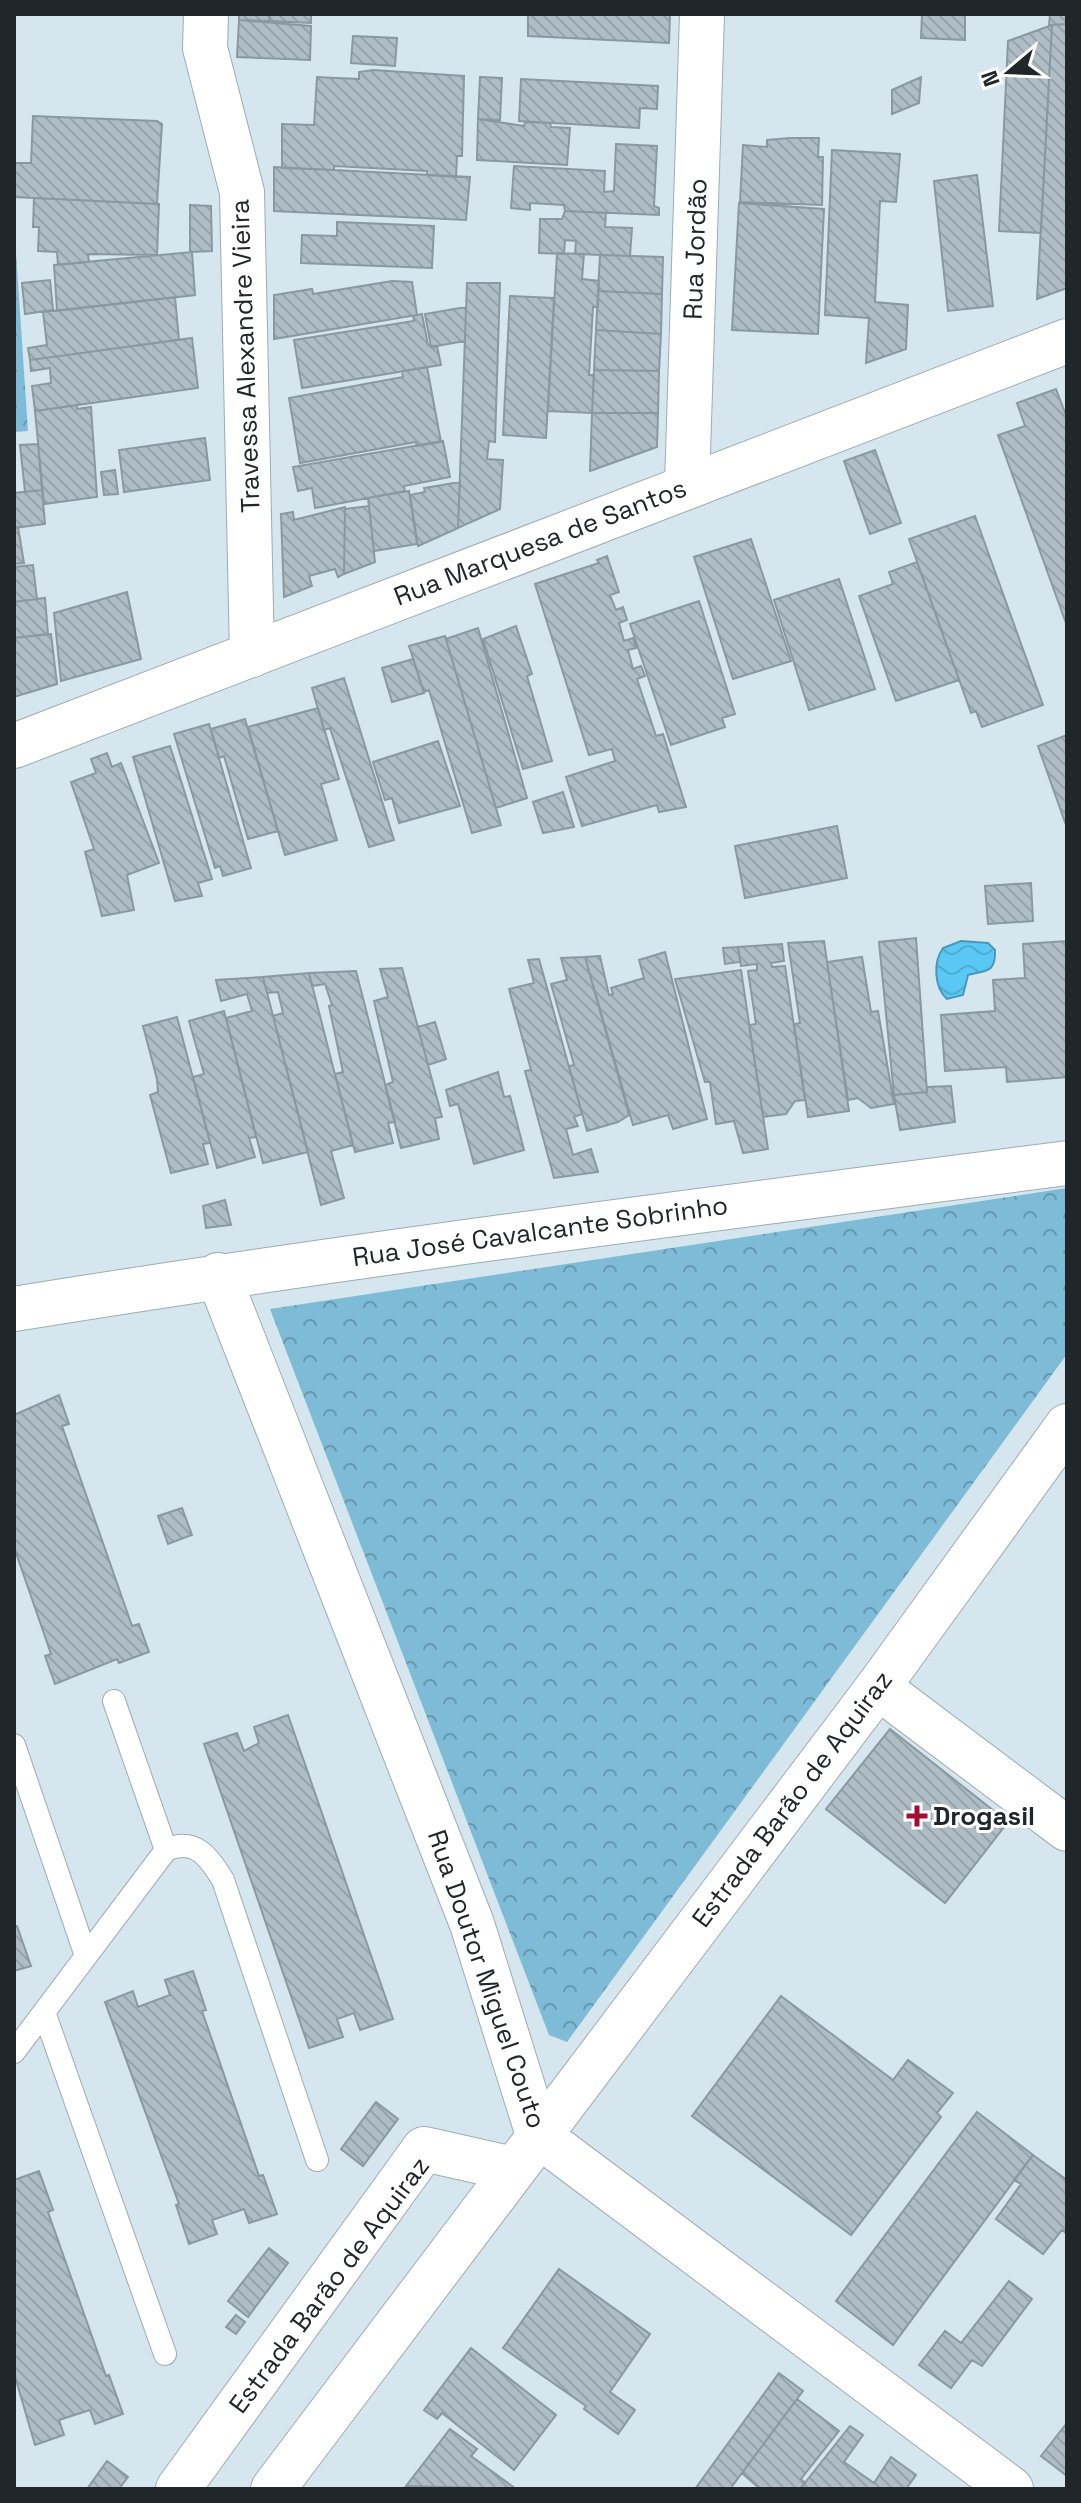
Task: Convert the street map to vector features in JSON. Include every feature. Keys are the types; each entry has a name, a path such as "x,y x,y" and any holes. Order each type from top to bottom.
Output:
{"street":[{"name":"Travessa Alexandre Vieira","path":"206,14 205,48 242,192 252,655"},
{"name":"Rua Jordão","path":"687,485 702,14"},
{"name":"Rua Marquesa de Santos","path":"14,746 1067,341"},
{"name":"Rua José Cavalcante Sobrinho","path":"14,1309 218,1275 679,1211 1067,1163"},
{"name":"Rua Doutor Miguel Couto","path":"218,1275 472,1924 525,2152 1011,2489"},
{"name":"Estrada Barão de Aquiraz","path":"273,2489 878,1687 1067,1426"},
{"path":"878,1687 1067,1829"},
{"name":"Estrada Barão de Aquiraz","path":"178,2489 424,2149 525,2152"}],"lane":[{"path":"114,1701 166,1850"},
{"path":"14,1745 86,1956"},
{"path":"14,2052 166,1850 182,1846 204,1851 223,1880 317,2160"},
{"path":"44,2012 165,2354"}],"green space":[{"path":"14,223 28,431 14,432"},
{"path":"1067,1188 1067,1354 567,2042 549,2035 270,1309"}],"water":[{"path":"961,941 988,943 995,950 994,963 988,970 968,975 963,995 947,999 937,981 938,960 943,948"}],"building":[{"path":"239,14 270,14 269,21 239,20"},
{"path":"270,14 311,14 311,23 269,21"},
{"path":"528,14 670,14 669,43 528,36"},
{"path":"922,14 965,14 965,40 921,38"},
{"path":"1050,14 1067,14 1067,24 1049,25"},
{"path":"239,20 311,26 310,60 237,57"},
{"path":"1067,24 1067,288 1037,299 1052,25"},
{"path":"1052,25 1041,233 999,231 1008,41"},
{"path":"353,36 397,38 395,66 351,63"},
{"path":"373,70 464,76 462,156 457,156 456,177 427,175 427,171 334,166 334,170 282,168 282,124 314,125 317,77 359,79 359,72"},
{"path":"480,77 502,78 500,120 478,119"},
{"path":"921,77 919,103 892,114 892,90"},
{"path":"521,79 658,86 657,109 640,108 639,128 519,121"},
{"path":"33,116 157,121 162,124 157,204 14,197 14,163 31,163"},
{"path":"478,119 524,126 525,122 550,123 551,127 570,128 567,165 477,160"},
{"path":"819,138 818,157 823,157 822,205 740,202 743,145 767,147 767,140"},
{"path":"616,144 657,146 654,206 659,208 659,215 565,211 564,205 530,203 530,210 511,208 514,166 605,171 604,192 614,191"},
{"path":"832,150 900,154 896,202 880,201 875,302 908,305 906,349 866,363 869,318 825,315"},
{"path":"274,167 470,177 466,220 274,211"},
{"path":"977,175 993,306 948,311 934,181"},
{"path":"34,198 159,204 157,255 88,254 89,262 58,265 57,252 38,251 39,227 33,227"},
{"path":"739,203 824,209 818,334 732,330"},
{"path":"190,205 211,206 212,251 190,252"},
{"path":"565,211 606,213 605,227 632,228 630,256 575,254 576,241 565,240 564,254 539,253 540,219 562,219"},
{"path":"337,222 434,226 432,268 301,263 302,235 337,236"},
{"path":"192,252 195,295 57,311 54,265"},
{"path":"557,253 584,254 582,279 599,281 598,307 593,307 589,375 594,375 592,413 548,411"},
{"path":"600,255 663,257 662,294 598,291"},
{"path":"50,280 53,310 25,314 22,283"},
{"path":"392,281 412,282 417,315 274,339 274,295 312,289 313,294"},
{"path":"467,283 500,283 495,442 489,441 487,459 503,460 500,509 458,528"},
{"path":"598,291 662,294 661,334 596,330"},
{"path":"510,296 554,298 546,438 503,435"},
{"path":"175,297 179,340 30,360 28,348 47,345 43,312"},
{"path":"466,307 465,341 431,347 425,314"},
{"path":"422,314 428,345 437,346 441,365 302,388 294,340 414,321 413,316"},
{"path":"596,330 661,334 659,371 594,370"},
{"path":"192,338 198,388 35,411 32,386 51,383 50,368 31,371 30,360"},
{"path":"427,367 441,442 417,446 416,442 300,463 289,398 403,377 402,371"},
{"path":"594,370 659,371 658,413 592,413"},
{"path":"1056,389 1067,418 1067,626 998,435 1025,426 1017,403"},
{"path":"77,405 77,409 91,407 97,497 44,504 35,411"},
{"path":"592,413 658,413 657,447 590,471"},
{"path":"205,438 210,480 124,492 119,450"},
{"path":"443,441 450,477 404,486 405,491 315,508 312,488 298,491 293,467"},
{"path":"38,444 42,490 25,492 20,445"},
{"path":"875,450 901,523 870,534 844,461"},
{"path":"115,470 118,494 104,495 101,472"},
{"path":"460,482 458,528 418,546 410,495 425,492 424,488"},
{"path":"42,490 45,524 14,528 14,493"},
{"path":"409,491 417,544 374,551 368,498"},
{"path":"369,506 375,562 344,574 345,509"},
{"path":"345,507 344,574 338,577 335,569 309,576 312,586 284,597 281,514 293,512 294,520"},
{"path":"975,516 1043,705 982,727 976,711 971,713 909,539"},
{"path":"18,527 24,563 14,564 14,528"},
{"path":"751,539 791,661 733,679 694,557"},
{"path":"607,556 619,592 610,595 616,610 623,607 627,620 619,623 624,641 633,638 636,648 628,650 633,669 641,666 645,676 637,679 656,736 663,734 686,807 659,812 657,805 582,826 566,777 615,761 612,749 589,755 535,584 599,563 597,560"},
{"path":"917,562 959,680 896,701 859,596 893,584 889,572"},
{"path":"33,565 37,599 14,602 14,567"},
{"path":"839,579 875,689 809,710 774,600"},
{"path":"127,592 141,659 61,681 54,613"},
{"path":"45,598 48,634 14,638 14,602"},
{"path":"699,601 735,714 722,718 725,727 671,745 630,624"},
{"path":"516,626 532,674 527,676 552,761 523,769 483,639"},
{"path":"478,628 527,798 496,808 446,639"},
{"path":"51,634 57,684 14,697 14,638"},
{"path":"445,636 501,825 472,833 429,690 424,692 409,646"},
{"path":"413,659 424,693 392,702 382,668"},
{"path":"344,678 394,840 369,847 330,728 324,730 312,688"},
{"path":"318,708 339,779 321,784 337,840 285,855 248,727"},
{"path":"245,719 278,831 248,839 224,756 219,758 211,729"},
{"path":"209,724 251,868 223,876 220,866 215,868 174,734"},
{"path":"1067,735 1067,828 1038,746"},
{"path":"438,741 460,806 399,823 392,798 385,800 373,762"},
{"path":"170,746 212,879 198,883 202,896 175,901 133,757"},
{"path":"107,753 112,767 121,763 159,863 127,875 134,910 102,916 85,852 94,849 71,782 96,773 91,759"},
{"path":"563,792 574,827 543,833 533,802"},
{"path":"837,826 847,878 745,898 735,846"},
{"path":"1031,883 1033,921 988,924 985,886"},
{"path":"916,938 927,1092 894,1095 879,942"},
{"path":"824,941 849,1111 808,1117 794,1024 800,1023 788,943"},
{"path":"1067,941 1067,1077 1007,1082 1006,1067 945,1071 941,1015 995,1011 993,980 1025,978 1023,944"},
{"path":"782,944 784,961 771,963 772,967 785,966 805,1100 795,1101 786,1114 763,1117 749,1025 756,1024 748,971 757,970 757,964 741,966 738,947"},
{"path":"738,947 740,962 725,964 723,948"},
{"path":"665,952 707,1119 673,1129 668,1115 633,1125 585,957 600,956 609,995 613,994 611,988 644,978 639,960"},
{"path":"585,957 629,1115 618,1122 587,1131 569,1066 574,1065 551,984 567,980 561,958"},
{"path":"862,957 871,1012 878,1011 894,1104 871,1108 858,1098 848,1100 827,962"},
{"path":"539,959 582,1114 574,1117 578,1126 566,1129 573,1155 591,1149 598,1172 554,1178 525,1071 531,1070 509,989 534,983 528,960"},
{"path":"402,968 442,1117 435,1118 439,1139 401,1148 385,1085 393,1082 374,1001 388,997 380,969"},
{"path":"741,970 768,1149 743,1153 734,1121 716,1124 710,1082 705,1082 675,979"},
{"path":"356,971 395,1122 388,1123 393,1143 355,1152 335,1074 343,1072 329,1006 332,1005 325,984 312,986 309,973"},
{"path":"309,973 353,1145 331,1151 344,1198 321,1205 273,1016 283,1013 278,992 267,993 263,977"},
{"path":"263,977 308,1152 263,1163 226,1018 252,1011 247,994 221,1001 216,980"},
{"path":"224,1011 256,1137 249,1138 255,1157 217,1168 193,1077 204,1074 189,1021"},
{"path":"177,1017 210,1143 203,1144 208,1164 171,1173 150,1095 158,1092 157,1079 143,1026"},
{"path":"435,1022 446,1059 428,1065 418,1027"},
{"path":"498,1072 504,1097 510,1096 524,1150 474,1164 458,1104 450,1106 446,1090"},
{"path":"951,1086 955,1122 900,1130 894,1095 927,1092 927,1087"},
{"path":"225,1200 231,1225 206,1228 203,1206"},
{"path":"59,1395 69,1424 62,1426 132,1626 139,1624 149,1652 119,1663 117,1659 55,1684 45,1656 51,1654 14,1547 14,1415"},
{"path":"182,1508 192,1535 168,1544 158,1516"},
{"path":"288,1715 393,2019 360,2030 354,2013 337,2019 343,2037 309,2048 204,1744 237,1733 244,1751 259,1743 254,1727"},
{"name":"Drogasil","path":"890,1729 1008,1822 945,1903 826,1809"},
{"path":"17,1926 31,1966 14,1971 14,1927"},
{"path":"193,1971 206,2010 202,2011 259,2176 263,2175 277,2214 249,2223 244,2209 212,2220 217,2234 189,2244 176,2205 179,2204 105,2002 133,1991 138,2007 170,1995 165,1980"},
{"path":"781,1996 893,2080 908,2060 953,2093 937,2113 941,2117 851,2235 692,2116"},
{"path":"376,2102 398,2119 363,2166 341,2149"},
{"path":"977,2112 1033,2155 893,2345 836,2301"},
{"path":"1033,2155 1067,2180 1067,2234 1062,2230 1043,2254 996,2219 1021,2184 1014,2180"},
{"path":"39,2171 53,2210 48,2212 106,2376 109,2375 123,2414 95,2424 90,2410 59,2420 64,2435 35,2445 14,2373 14,2180"},
{"path":"269,2248 288,2263 248,2317 228,2301"},
{"path":"559,2269 650,2334 610,2392 635,2410 618,2434 584,2409 586,2406 503,2348"},
{"path":"1009,2281 1032,2299 982,2366 972,2360 951,2388 919,2365 945,2331 961,2343"},
{"path":"236,2315 245,2322 236,2334 226,2327"},
{"path":"471,2348 556,2415 514,2470 442,2413 437,2419 424,2410"},
{"path":"779,2373 803,2391 730,2489 695,2489"},
{"path":"797,2399 839,2431 801,2479 805,2483 800,2489 760,2489 742,2473"},
{"path":"1067,2423 1067,2476 1041,2456"},
{"path":"850,2426 863,2435 844,2462 874,2483 891,2457 916,2475 906,2489 800,2489"},
{"path":"450,2429 477,2449 471,2456 516,2489 406,2486"},
{"path":"107,2461 128,2477 119,2489 87,2489"}],"place":[{"name":"Drogasil","path":"917,1816"}]}
